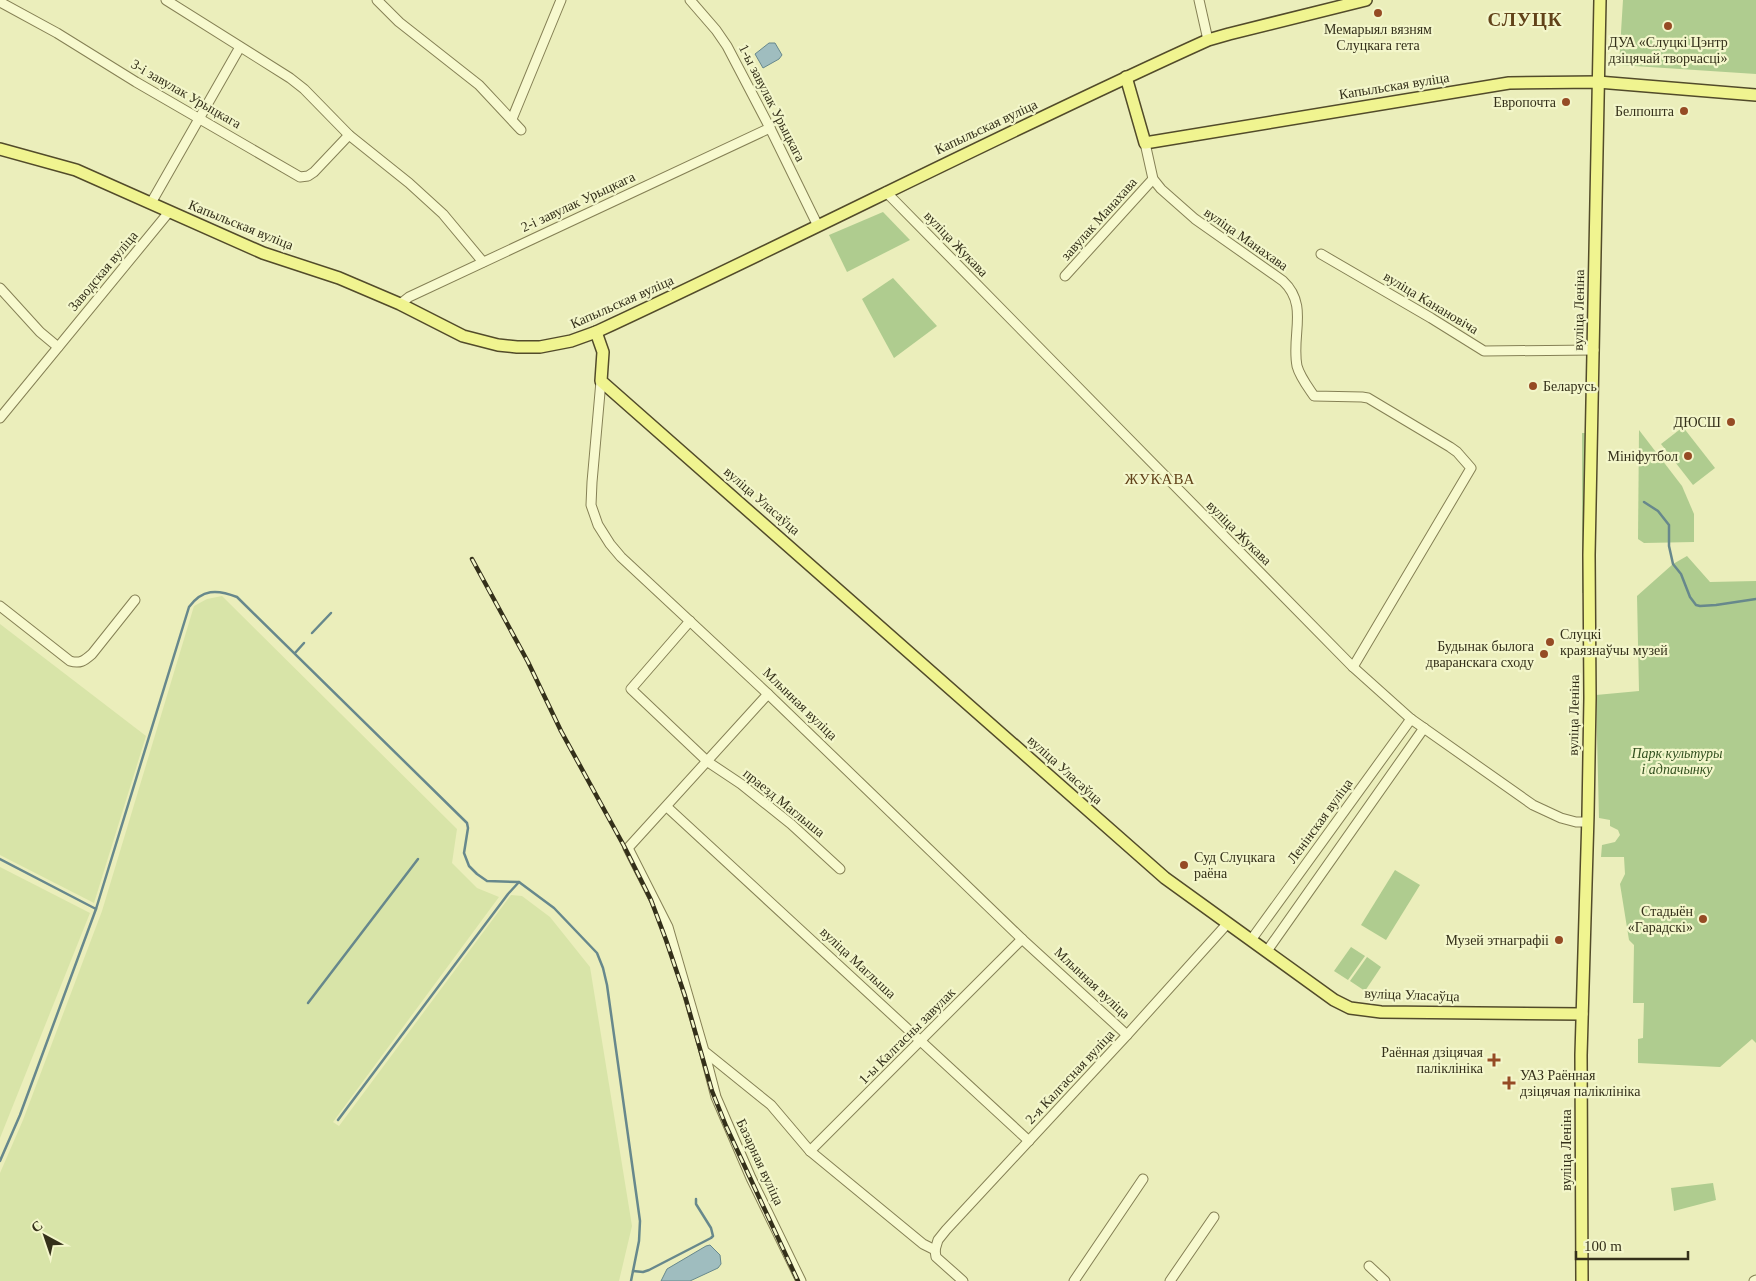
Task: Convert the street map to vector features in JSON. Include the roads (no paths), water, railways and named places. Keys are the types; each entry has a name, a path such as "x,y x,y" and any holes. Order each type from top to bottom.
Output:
{"main road":[{"name":"Капыльская вуліца","path":"0,149 76,170 263,253 339,278 400,304 463,336 517,347 540,347 571,342 596,332 1126,77 1208,40 1366,0"},
{"name":"вуліца Леніна","path":"1582,1281 1582,1014 1588,822 1590,698 1589,563 1600,0"},
{"path":"1126,77 1145,143"},
{"name":"Капыльская вуліца","path":"1145,143 1509,83 1598,82 1756,95"},
{"name":"Млынная вуліца","path":"596,332 603,352 601,381"},
{"name":"вуліца Уласаўца","path":"601,381 1165,878 1334,1000 1350,1008 1381,1012 1582,1014"}],"street":[{"path":"166,0 290,78 304,89 350,135 410,183 443,214 483,262"},
{"path":"377,0 399,22 479,85 521,130"},
{"path":"512,119 561,0"},
{"name":"1-ы завулак Урыцкага","path":"690,0 728,46 818,226"},
{"path":"1199,0 1208,40"},
{"name":"3-і завулак Урыцкага","path":"0,2 300,177 308,176 314,172 350,135"},
{"path":"151,203 240,47"},
{"name":"2-і завулак Урыцкага","path":"400,304 409,297 770,128"},
{"path":"1145,143 1153,179"},
{"name":"завулак Манахава","path":"1065,276 1153,179"},
{"name":"вуліца Манахава","path":"1153,179 1177,205 1283,281 1293,293 1297,311 1297,366 1314,396 1368,398 1457,452 1471,468 1353,667"},
{"name":"вуліца Жукава","path":"886,192 1353,667 1424,728 1534,805 1561,818 1576,822 1588,822"},
{"name":"Заводская вуліца","path":"0,418 169,212"},
{"name":"вуліца Канановіча","path":"1321,254 1484,351 1594,350"},
{"path":"0,288 40,332 58,347"},
{"name":"Млынная вуліца","path":"601,381 592,482 592,505 598,525 610,544 621,557 768,694 1022,939 1127,1036"},
{"path":"0,606 70,661 77,663 85,661 92,654 135,600"},
{"name":"праезд Маглыша","path":"690,621 631,689 708,762 741,784 791,824 840,869"},
{"path":"667,806 768,694"},
{"name":"Ленінская вуліца","path":"1251,940 1411,718"},
{"path":"1267,951 1424,728"},
{"name":"Базарная вуліца","path":"667,806 628,848 668,927 716,1097 751,1178 801,1281"},
{"name":"вуліца Маглыша","path":"667,806 1030,1141"},
{"name":"2-я Калгасная вуліца","path":"934,1250 938,1240 946,1230 1127,1036 1227,924"},
{"name":"1-ы Калгасны завулак","path":"810,1151 1022,939"},
{"path":"704,1051 771,1105 810,1151 923,1244 934,1250 936,1257 963,1281"},
{"path":"1074,1281 1143,1179"},
{"path":"1170,1281 1214,1217"},
{"path":"1369,1266 1385,1281"}],"water":[{"path":"769,43 775,43 782,55 779,59 763,68 755,54"},
{"path":"710,1245 720,1255 721,1264 718,1268 690,1281 661,1281 667,1269"}],"waterway":[{"path":"1644,502 1658,511 1669,525 1669,546 1673,564 1681,574 1690,597 1696,605 1716,605 1756,599"},
{"path":"0,859 96,909 189,607 199,597 210,592 237,597 467,823 464,853 469,866 477,874 487,881 519,882 554,908 597,953 607,985 640,1221 639,1241 631,1281"},
{"path":"312,633 331,613"},
{"path":"295,653 304,643"},
{"path":"308,1003 418,859"},
{"path":"338,1120 519,882"},
{"path":"0,1161 20,1115 96,909"},
{"path":"633,1271 643,1272 649,1270 713,1236 711,1228 696,1204 696,1199"}],"railway":[{"path":"472,559 528,662 561,731 624,846 651,900 685,996 712,1091 726,1126 798,1281"}],"place":[{"name":"Мемарыял вязням Слуцкага гета","path":"1378,13"},
{"name":"ДУА «Слуцкі Цэнтр дзіцячай творчасці»","path":"1668,26"},
{"name":"Европочта","path":"1566,102"},
{"name":"Белпошта","path":"1684,111"},
{"name":"Беларусь","path":"1533,386"},
{"name":"ДЮСШ","path":"1731,422"},
{"name":"Мініфутбол","path":"1688,456"},
{"name":"Слуцкі краязнаўчы музей","path":"1550,642"},
{"name":"Будынак былога дваранскага сходу","path":"1544,654"},
{"name":"Суд Слуцкага раёна","path":"1184,865"},
{"name":"Стадыён «Гарадскі»","path":"1703,919"},
{"name":"Музей этнаграфіі","path":"1559,940"},
{"name":"Раённая дзіцячая паліклініка","path":"1494,1060"},
{"name":"УАЗ Раённая дзіцячая паліклініка","path":"1509,1083"}],"district":[{"name":"СЛУЦК","path":"1525,19"},
{"name":"ЖУКАВА","path":"1160,479"}],"park label":[{"name":"Парк культуры і адпачынку","path":"1677,762"}]}
